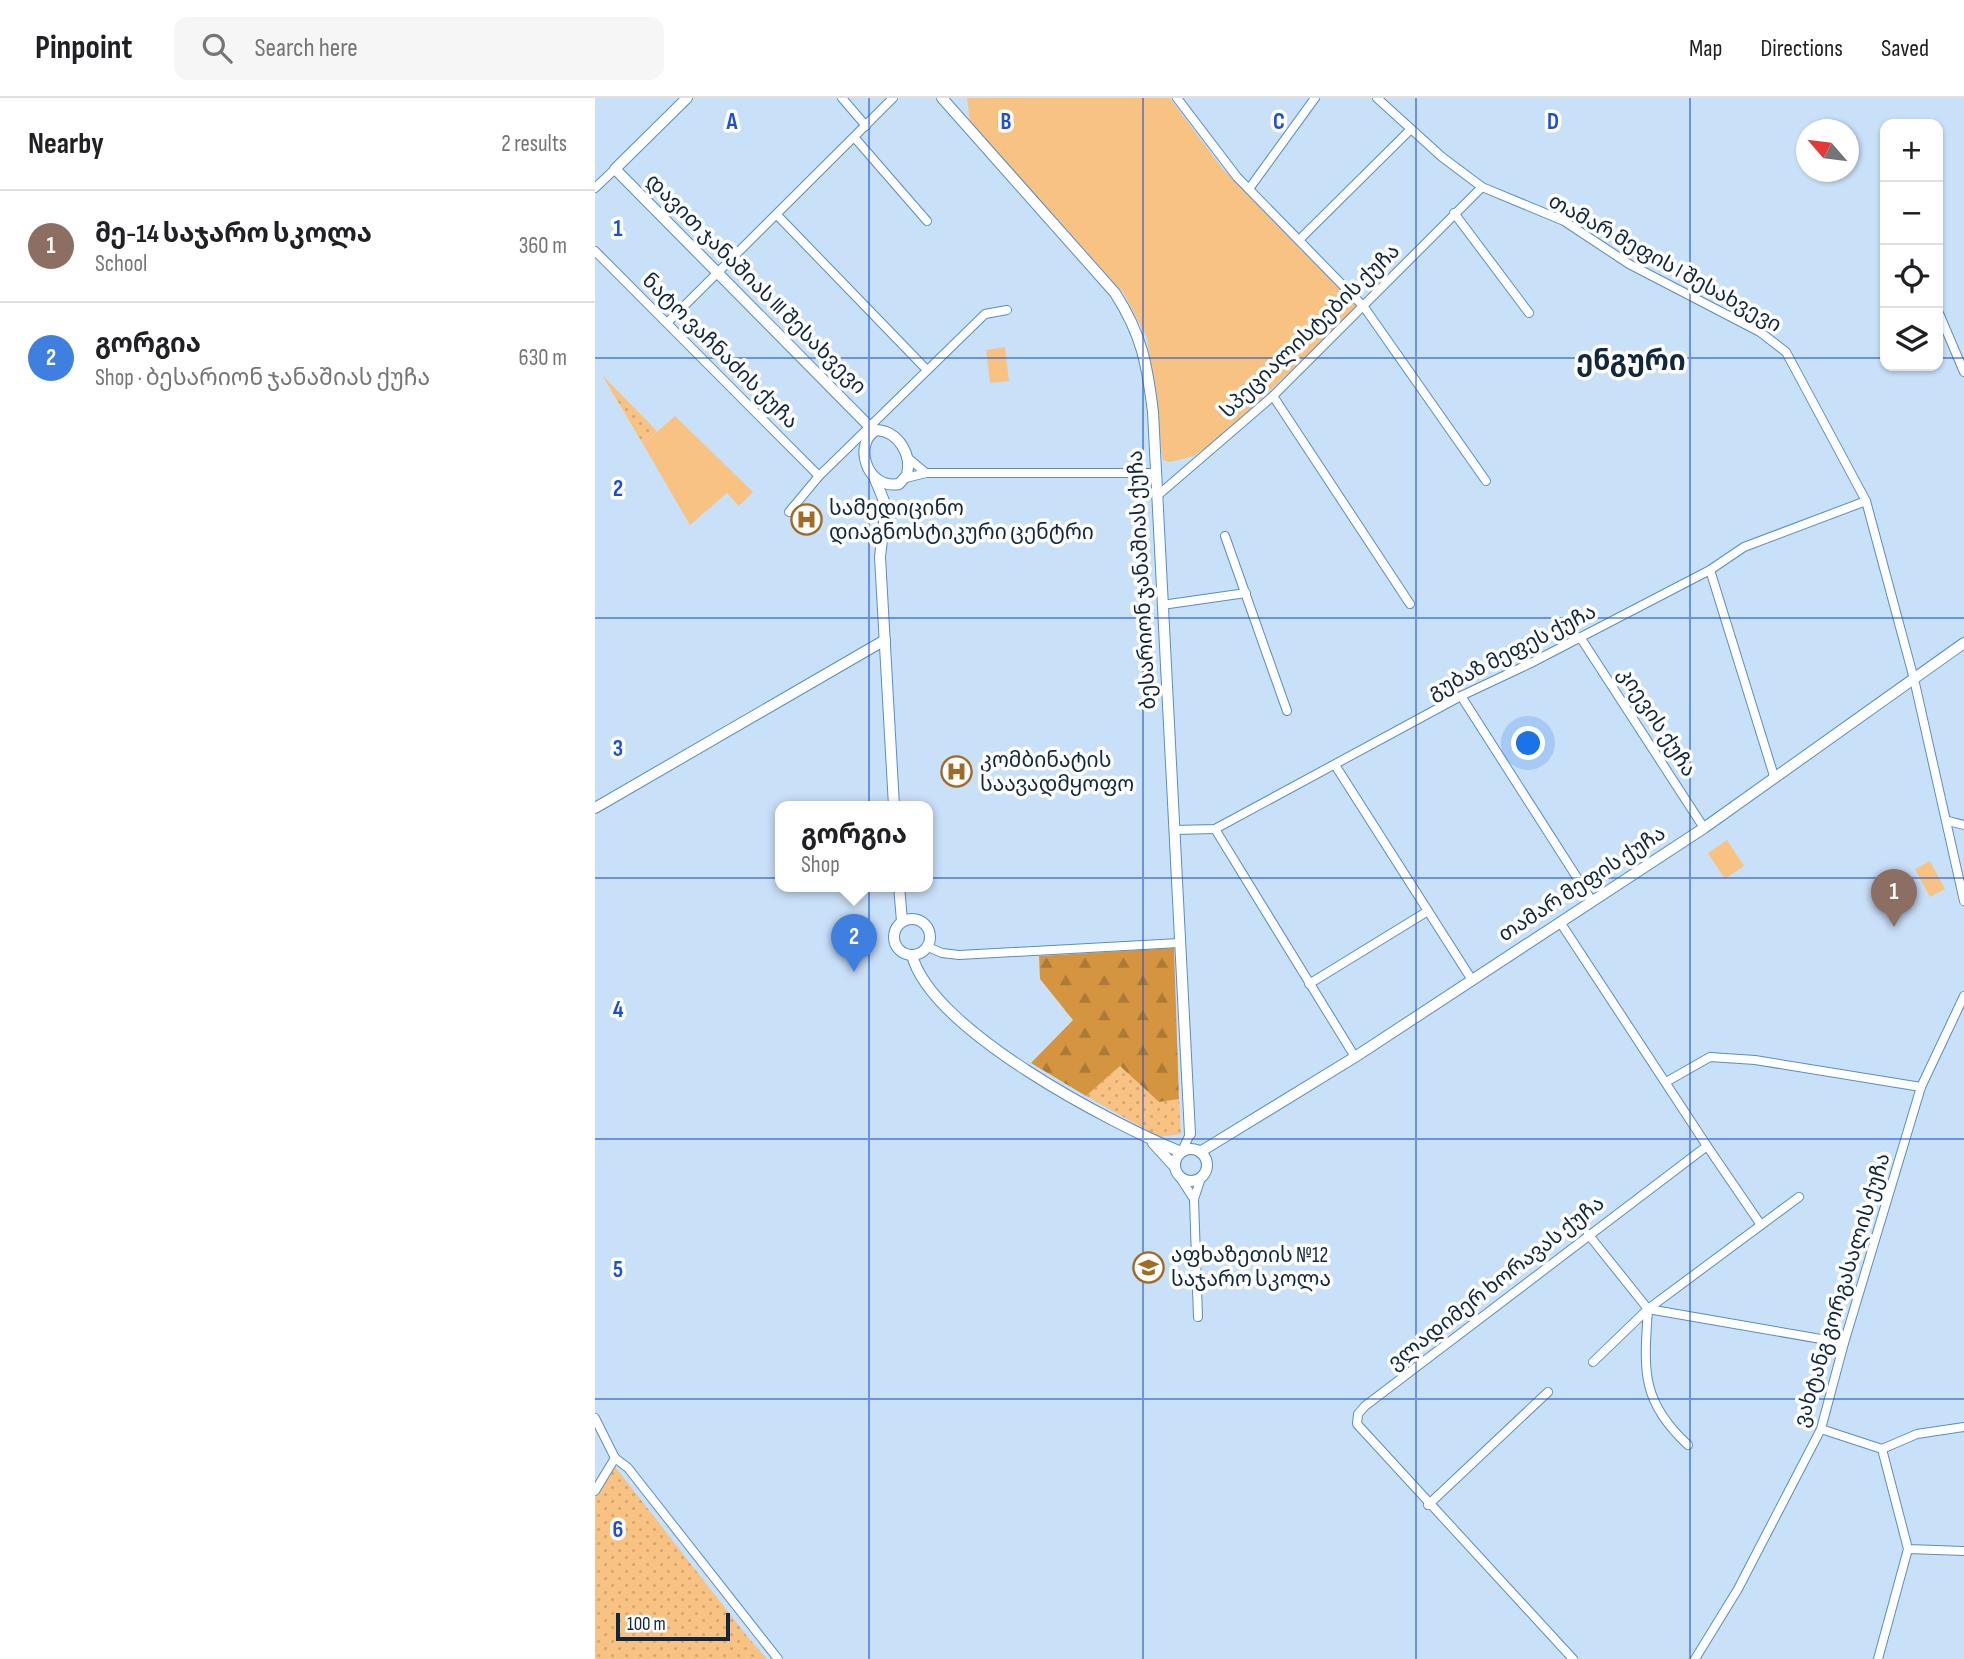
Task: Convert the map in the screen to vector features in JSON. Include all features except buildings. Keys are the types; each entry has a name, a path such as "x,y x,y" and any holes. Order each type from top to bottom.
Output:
{"street":[{"path":"595,188 687,98"},
{"path":"842,98 866,126"},
{"path":"667,323 893,98"},
{"name":"ბესარიონ ჯანაშიას ქუჩა","path":"943,98 1115,293 1135,324 1147,360 1156,473 1190,1134"},
{"path":"1177,98 1249,189 1364,307 1486,481"},
{"path":"1249,189 1315,98"},
{"name":"თამარ მეფის I შესახვევი","path":"1377,98 1442,157 1482,187 1564,221 1629,264 1760,332 1786,352 1866,501 1914,680"},
{"path":"1299,240 1411,128"},
{"path":"854,137 927,221"},
{"name":"დავით ჯანაშიას III შესახვევი","path":"615,169 870,427"},
{"name":"სპეციალისტების ქუჩა","path":"1157,496 1273,396 1482,187"},
{"path":"1454,213 1529,313"},
{"path":"777,215 927,370"},
{"name":"ნატო ვაჩნაძის ქუჩა","path":"595,251 819,476"},
{"name":"დავით ჯანაშიას III შესახვევი","path":"789,512 819,476 985,314 1007,310"},
{"path":"1943,323 1964,372"},
{"path":"1273,396 1410,604"},
{"path":"886,506 866,460 866,442 870,427 886,431 901,445 908,458 926,473"},
{"path":"866,442 873,431 886,431"},
{"path":"894,801 880,557 886,506 905,479 908,458"},
{"path":"875,480 892,485 926,473 1156,473"},
{"name":"გუბაზ მეფეს ქუჩა","path":"1175,830 1215,829 1461,696 1710,570 1744,547 1866,501"},
{"path":"1225,536 1287,711"},
{"path":"1710,570 1774,776"},
{"path":"1162,605 1246,593"},
{"name":"კიევის ქუჩა","path":"1580,637 1704,828"},
{"path":"595,808 884,640"},
{"name":"თამარ მეფის ქუჩა","path":"1198,1151 1214,1146 1355,1057 1704,828 1964,643"},
{"path":"1914,680 1964,901"},
{"path":"1461,696 1592,901"},
{"path":"1335,765 1472,980"},
{"path":"1948,821 1964,825"},
{"path":"1215,829 1355,1057"},
{"path":"900,892 902,921 895,931 895,944 903,953 912,956 928,947 931,935 925,924 914,918 902,921"},
{"path":"1309,984 1428,911"},
{"path":"1560,922 1761,1225"},
{"path":"928,947 942,953 959,955 1179,943"},
{"path":"912,956 917,971 934,994 1003,1056 1148,1139 1182,1152 1198,1151"},
{"name":"ვახტანგ გორგასალის ქუჩა","path":"1696,1659 1738,1589 1821,1429 1921,1087 1964,996"},
{"path":"1666,1082 1710,1057 1778,1063 1921,1087"},
{"path":"1190,1134 1207,1167"},
{"path":"1175,1167 1190,1134"},
{"path":"1148,1139 1175,1167 1194,1199"},
{"path":"1198,1317 1194,1199 1214,1146"},
{"name":"ვლადიმერ ხორავას ქუჩა","path":"1573,1659 1358,1428 1359,1414 1588,1234 1707,1146"},
{"path":"1181,1179 1191,1182 1201,1178"},
{"path":"1593,1362 1648,1309 1798,1198"},
{"path":"1588,1234 1648,1309 1844,1343"},
{"path":"1648,1309 1644,1366 1650,1396 1659,1414 1688,1445"},
{"path":"1428,1504 1548,1392"},
{"path":"595,1418 615,1458 628,1468 778,1659"},
{"path":"1821,1429 1882,1449 1917,1434 1964,1427"},
{"path":"1878,1659 1909,1549 1882,1449"},
{"path":"595,1490 615,1458"},
{"path":"1909,1549 1964,1551"}],"shaded area":[{"path":"967,98 1170,98 1222,168 1356,304 1356,309 1222,436 1194,456 1170,462 1163,460 1147,338 1124,294 970,122"},
{"path":"1005,347 1009,381 990,383 986,350"},
{"path":"602,375 657,431 643,444 640,439"},
{"path":"675,416 753,492 739,506 727,493 690,525 643,444"},
{"path":"1727,840 1744,866 1725,879 1708,853"},
{"path":"1930,861 1945,889 1930,897 1915,869"},
{"path":"1120,1066 1159,1102 1179,1099 1181,1134 1159,1137 1086,1096"},
{"path":"613,1464 767,1659 595,1659 595,1491"}],"green space":[{"path":"1174,948 1179,1099 1159,1102 1120,1066 1086,1096 1031,1063 1073,1020 1040,979 1039,956"}],"place":[{"name":"სამედიცინო დიაგნოსტიკური ცენტრი","path":"806,520"},
{"name":"კომბინატის საავადმყოფო","path":"957,772"},
{"name":"მე-14 საჯარო სკოლა","path":"1894,927"},
{"name":"გორგია","path":"854,972"},
{"name":"აფხაზეთის №12 საჯარო სკოლა","path":"1148,1267"}],"district":[{"name":"ენგური","path":"1631,361"}]}
